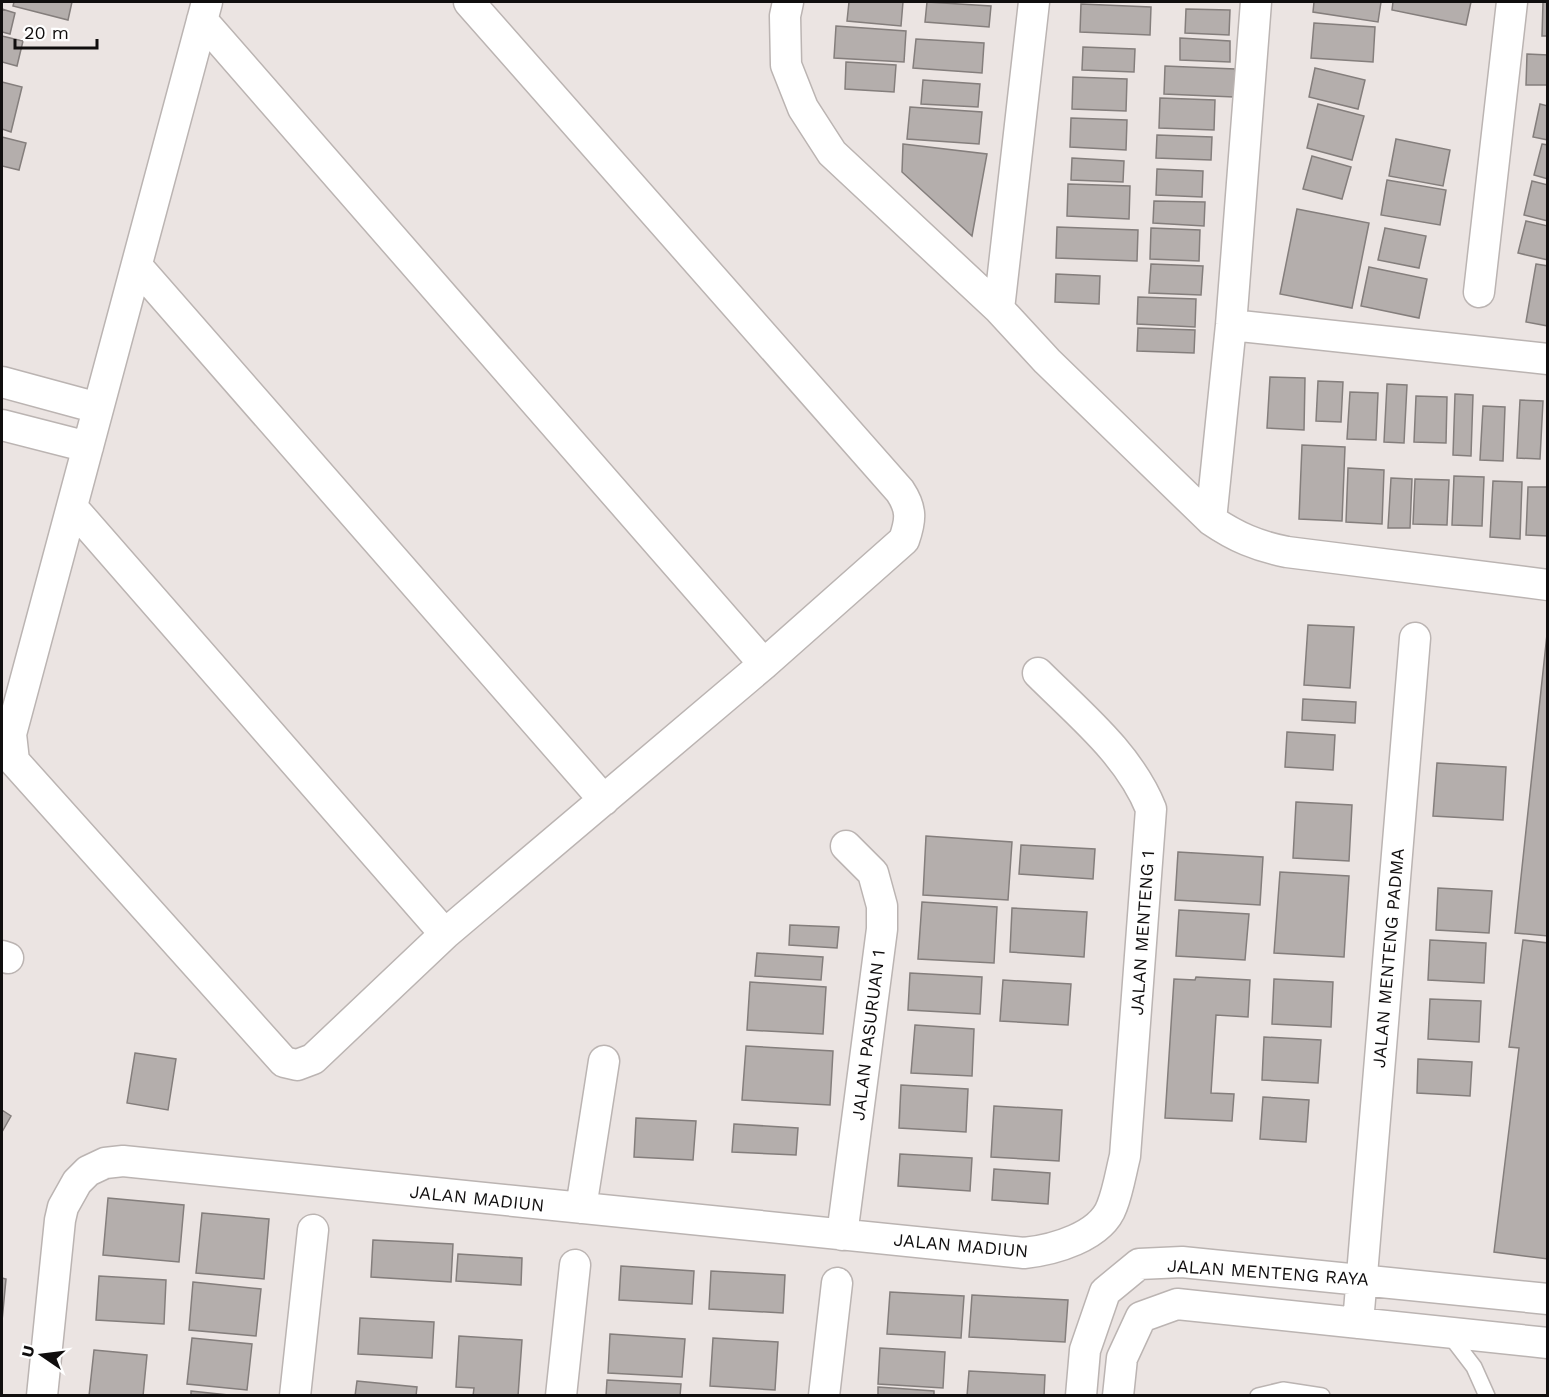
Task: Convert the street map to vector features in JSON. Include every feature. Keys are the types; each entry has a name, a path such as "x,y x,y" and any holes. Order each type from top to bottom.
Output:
{"street":[{"path":"205,11 11,734 14,761 284,1062 297,1065 313,1059 445,934 764,664 904,540 910,521 909,506 900,491 469,2"},
{"path":"788,2 785,16 786,65 803,108 832,153 999,309 1055,369 1211,520 1235,536 1257,546 1287,552 1548,585"},
{"path":"999,309 1035,2"},
{"path":"1211,520 1231,325 1256,2"},
{"path":"1479,292 1512,2"},
{"path":"205,11 764,664"},
{"path":"136,267 604,800"},
{"path":"1231,325 1548,359"},
{"path":"2,382 99,408"},
{"path":"2,425 88,447"},
{"path":"72,507 445,934"},
{"name":"JALAN MENTENG PADMA","path":"1358,1323 1415,638"},
{"name":"JALAN MENTENG 1","path":"1038,674 1121,758 1142,787 1151,809 1125,1156 1112,1208 1096,1226"},
{"name":"JALAN PASURUAN 1","path":"842,1235 882,929 882,906 873,873 846,846"},
{"path":"581,1208 603,1061"},
{"name":"JALAN MADIUN","path":"42,1395 60,1220 77,1182 88,1171 105,1163 123,1161 1024,1253 1052,1250 1096,1226"},
{"path":"295,1395 313,1230"},
{"name":"JALAN MENTENG RAYA","path":"1081,1395 1085,1350 1105,1292 1139,1264 1182,1262 1361,1278 1548,1299"},
{"path":"561,1395 575,1265"},
{"path":"824,1395 837,1283"},
{"path":"1119,1395 1122,1358 1141,1317 1177,1304 1548,1343"}],"lane":[{"path":"1448,1333 1474,1366 1487,1395"},
{"path":"1258,1395 1283,1390 1322,1395"}],"building":[{"path":"14,2 72,2 68,20 13,6"},
{"path":"849,2 903,2 901,26 847,21"},
{"path":"927,2 991,6 989,27 925,22"},
{"path":"1314,2 1381,2 1378,22 1313,12"},
{"path":"1393,2 1471,2 1466,25 1392,10"},
{"path":"1543,2 1548,2 1548,36 1542,36"},
{"path":"1081,4 1151,7 1150,35 1080,32"},
{"path":"2,9 15,13 10,34 2,32"},
{"path":"1186,9 1230,10 1229,35 1185,33"},
{"path":"1314,23 1375,27 1373,62 1311,58"},
{"path":"836,26 906,31 904,62 834,58"},
{"path":"2,36 23,41 17,66 2,62"},
{"path":"1180,38 1230,41 1230,62 1180,60"},
{"path":"916,39 984,43 982,73 913,68"},
{"path":"1083,47 1135,49 1134,72 1082,70"},
{"path":"1527,54 1548,55 1548,85 1526,85"},
{"path":"846,62 896,65 894,92 845,89"},
{"path":"1165,66 1235,69 1234,97 1164,94"},
{"path":"1315,68 1365,80 1358,109 1309,97"},
{"path":"1073,77 1127,79 1126,111 1072,109"},
{"path":"923,80 980,84 978,107 921,104"},
{"path":"2,82 22,87 11,132 2,129"},
{"path":"1160,98 1215,100 1214,130 1159,128"},
{"path":"1318,104 1364,116 1352,160 1307,148"},
{"path":"1540,104 1548,106 1548,140 1533,137"},
{"path":"910,107 982,112 979,144 907,139"},
{"path":"1071,118 1127,120 1126,150 1070,147"},
{"path":"1157,135 1212,137 1211,160 1156,158"},
{"path":"2,137 26,143 19,170 2,166"},
{"path":"1396,139 1450,150 1443,186 1389,176"},
{"path":"903,144 987,154 972,236 902,172"},
{"path":"1542,144 1548,145 1548,179 1534,175"},
{"path":"1312,156 1351,167 1342,199 1303,189"},
{"path":"1072,158 1124,161 1123,182 1071,180"},
{"path":"1157,169 1203,171 1202,197 1156,195"},
{"path":"1387,180 1446,190 1440,225 1381,215"},
{"path":"1532,181 1548,185 1548,221 1524,215"},
{"path":"1068,184 1130,186 1129,219 1067,216"},
{"path":"1154,201 1205,202 1204,226 1153,223"},
{"path":"1297,209 1369,223 1352,308 1280,294"},
{"path":"1526,221 1548,226 1548,260 1518,253"},
{"path":"1057,227 1138,230 1137,261 1056,258"},
{"path":"1151,228 1200,230 1199,261 1150,259"},
{"path":"1385,228 1426,236 1419,268 1378,260"},
{"path":"1151,264 1203,266 1201,295 1149,293"},
{"path":"1536,264 1548,266 1548,326 1526,322"},
{"path":"1369,267 1427,279 1419,318 1361,306"},
{"path":"1056,274 1100,276 1099,304 1055,302"},
{"path":"1138,297 1196,299 1195,327 1137,324"},
{"path":"1138,328 1195,330 1194,353 1137,351"},
{"path":"1270,377 1305,378 1304,430 1267,428"},
{"path":"1318,381 1343,382 1341,422 1316,421"},
{"path":"1387,384 1407,385 1404,443 1384,442"},
{"path":"1350,392 1378,393 1376,440 1347,439"},
{"path":"1455,394 1473,395 1471,456 1453,455"},
{"path":"1416,396 1447,397 1446,443 1414,442"},
{"path":"1520,400 1543,401 1540,459 1517,458"},
{"path":"1483,406 1505,407 1503,461 1480,460"},
{"path":"1302,445 1345,447 1342,521 1299,519"},
{"path":"1348,468 1384,470 1382,524 1346,522"},
{"path":"1454,476 1484,477 1482,526 1452,525"},
{"path":"1391,478 1412,479 1410,528 1388,528"},
{"path":"1415,479 1449,480 1447,525 1413,524"},
{"path":"1493,481 1522,482 1520,539 1490,537"},
{"path":"1528,487 1548,487 1548,536 1526,535"},
{"path":"1308,625 1354,627 1350,688 1304,685"},
{"path":"1548,625 1548,936 1515,933"},
{"path":"1303,699 1356,702 1355,723 1302,720"},
{"path":"1287,732 1335,735 1333,770 1285,767"},
{"path":"1437,763 1506,767 1503,820 1433,816"},
{"path":"1296,802 1352,805 1349,861 1293,858"},
{"path":"926,836 1012,842 1008,900 923,895"},
{"path":"1021,845 1095,849 1093,879 1019,874"},
{"path":"1178,852 1263,857 1260,905 1175,900"},
{"path":"1280,872 1349,876 1344,957 1274,953"},
{"path":"1438,888 1492,891 1489,933 1436,930"},
{"path":"922,902 997,907 994,963 918,959"},
{"path":"1012,908 1087,912 1084,957 1010,952"},
{"path":"1179,910 1249,914 1245,960 1176,956"},
{"path":"790,925 839,927 837,948 789,945"},
{"path":"1430,940 1486,943 1484,983 1428,980"},
{"path":"1523,940 1548,943 1548,1259 1494,1252 1519,1048 1509,1047"},
{"path":"757,953 823,957 821,980 755,976"},
{"path":"910,973 982,977 980,1014 908,1010"},
{"path":"1196,977 1250,980 1248,1017 1216,1015 1211,1093 1234,1094 1232,1121 1165,1118 1174,979 1195,980"},
{"path":"1274,979 1333,982 1331,1027 1272,1024"},
{"path":"1003,980 1071,984 1068,1025 1000,1021"},
{"path":"750,982 826,987 823,1034 747,1030"},
{"path":"1430,999 1481,1001 1479,1042 1428,1039"},
{"path":"915,1025 974,1029 972,1076 911,1073"},
{"path":"1264,1037 1321,1040 1318,1083 1262,1080"},
{"path":"746,1046 833,1051 830,1105 742,1100"},
{"path":"135,1053 176,1059 168,1110 127,1103"},
{"path":"1418,1059 1472,1062 1470,1096 1417,1093"},
{"path":"901,1085 968,1089 966,1132 899,1128"},
{"path":"1263,1097 1309,1100 1306,1142 1260,1139"},
{"path":"994,1106 1062,1110 1059,1161 991,1157"},
{"path":"2,1110 11,1116 2,1132"},
{"path":"636,1118 696,1121 693,1160 634,1157"},
{"path":"734,1124 798,1128 796,1155 732,1152"},
{"path":"900,1154 972,1158 970,1191 898,1186"},
{"path":"994,1169 1050,1173 1048,1204 992,1200"},
{"path":"108,1198 184,1205 179,1262 103,1255"},
{"path":"202,1213 269,1219 264,1279 196,1273"},
{"path":"373,1240 453,1244 451,1282 371,1277"},
{"path":"458,1254 522,1258 521,1285 456,1281"},
{"path":"621,1266 694,1271 692,1304 619,1300"},
{"path":"711,1271 785,1275 783,1313 709,1309"},
{"path":"99,1276 166,1280 164,1324 96,1320"},
{"path":"2,1278 6,1279 2,1321"},
{"path":"193,1282 261,1289 256,1336 189,1330"},
{"path":"890,1292 964,1296 961,1338 887,1334"},
{"path":"972,1295 1068,1300 1065,1342 969,1337"},
{"path":"360,1318 434,1322 432,1358 358,1354"},
{"path":"610,1334 685,1339 682,1377 608,1373"},
{"path":"459,1336 522,1340 518,1396 473,1396 474,1388 456,1387"},
{"path":"192,1338 252,1344 247,1390 187,1384"},
{"path":"713,1338 778,1342 775,1390 710,1386"},
{"path":"880,1348 945,1352 943,1388 878,1384"},
{"path":"94,1350 147,1355 143,1396 89,1396"},
{"path":"969,1371 1045,1375 1044,1396 967,1396"},
{"path":"607,1380 681,1384 680,1396 606,1396"},
{"path":"357,1381 417,1387 416,1396 355,1396"},
{"path":"878,1387 934,1391 934,1396 878,1396"},
{"path":"191,1391 238,1396 191,1396"}]}
